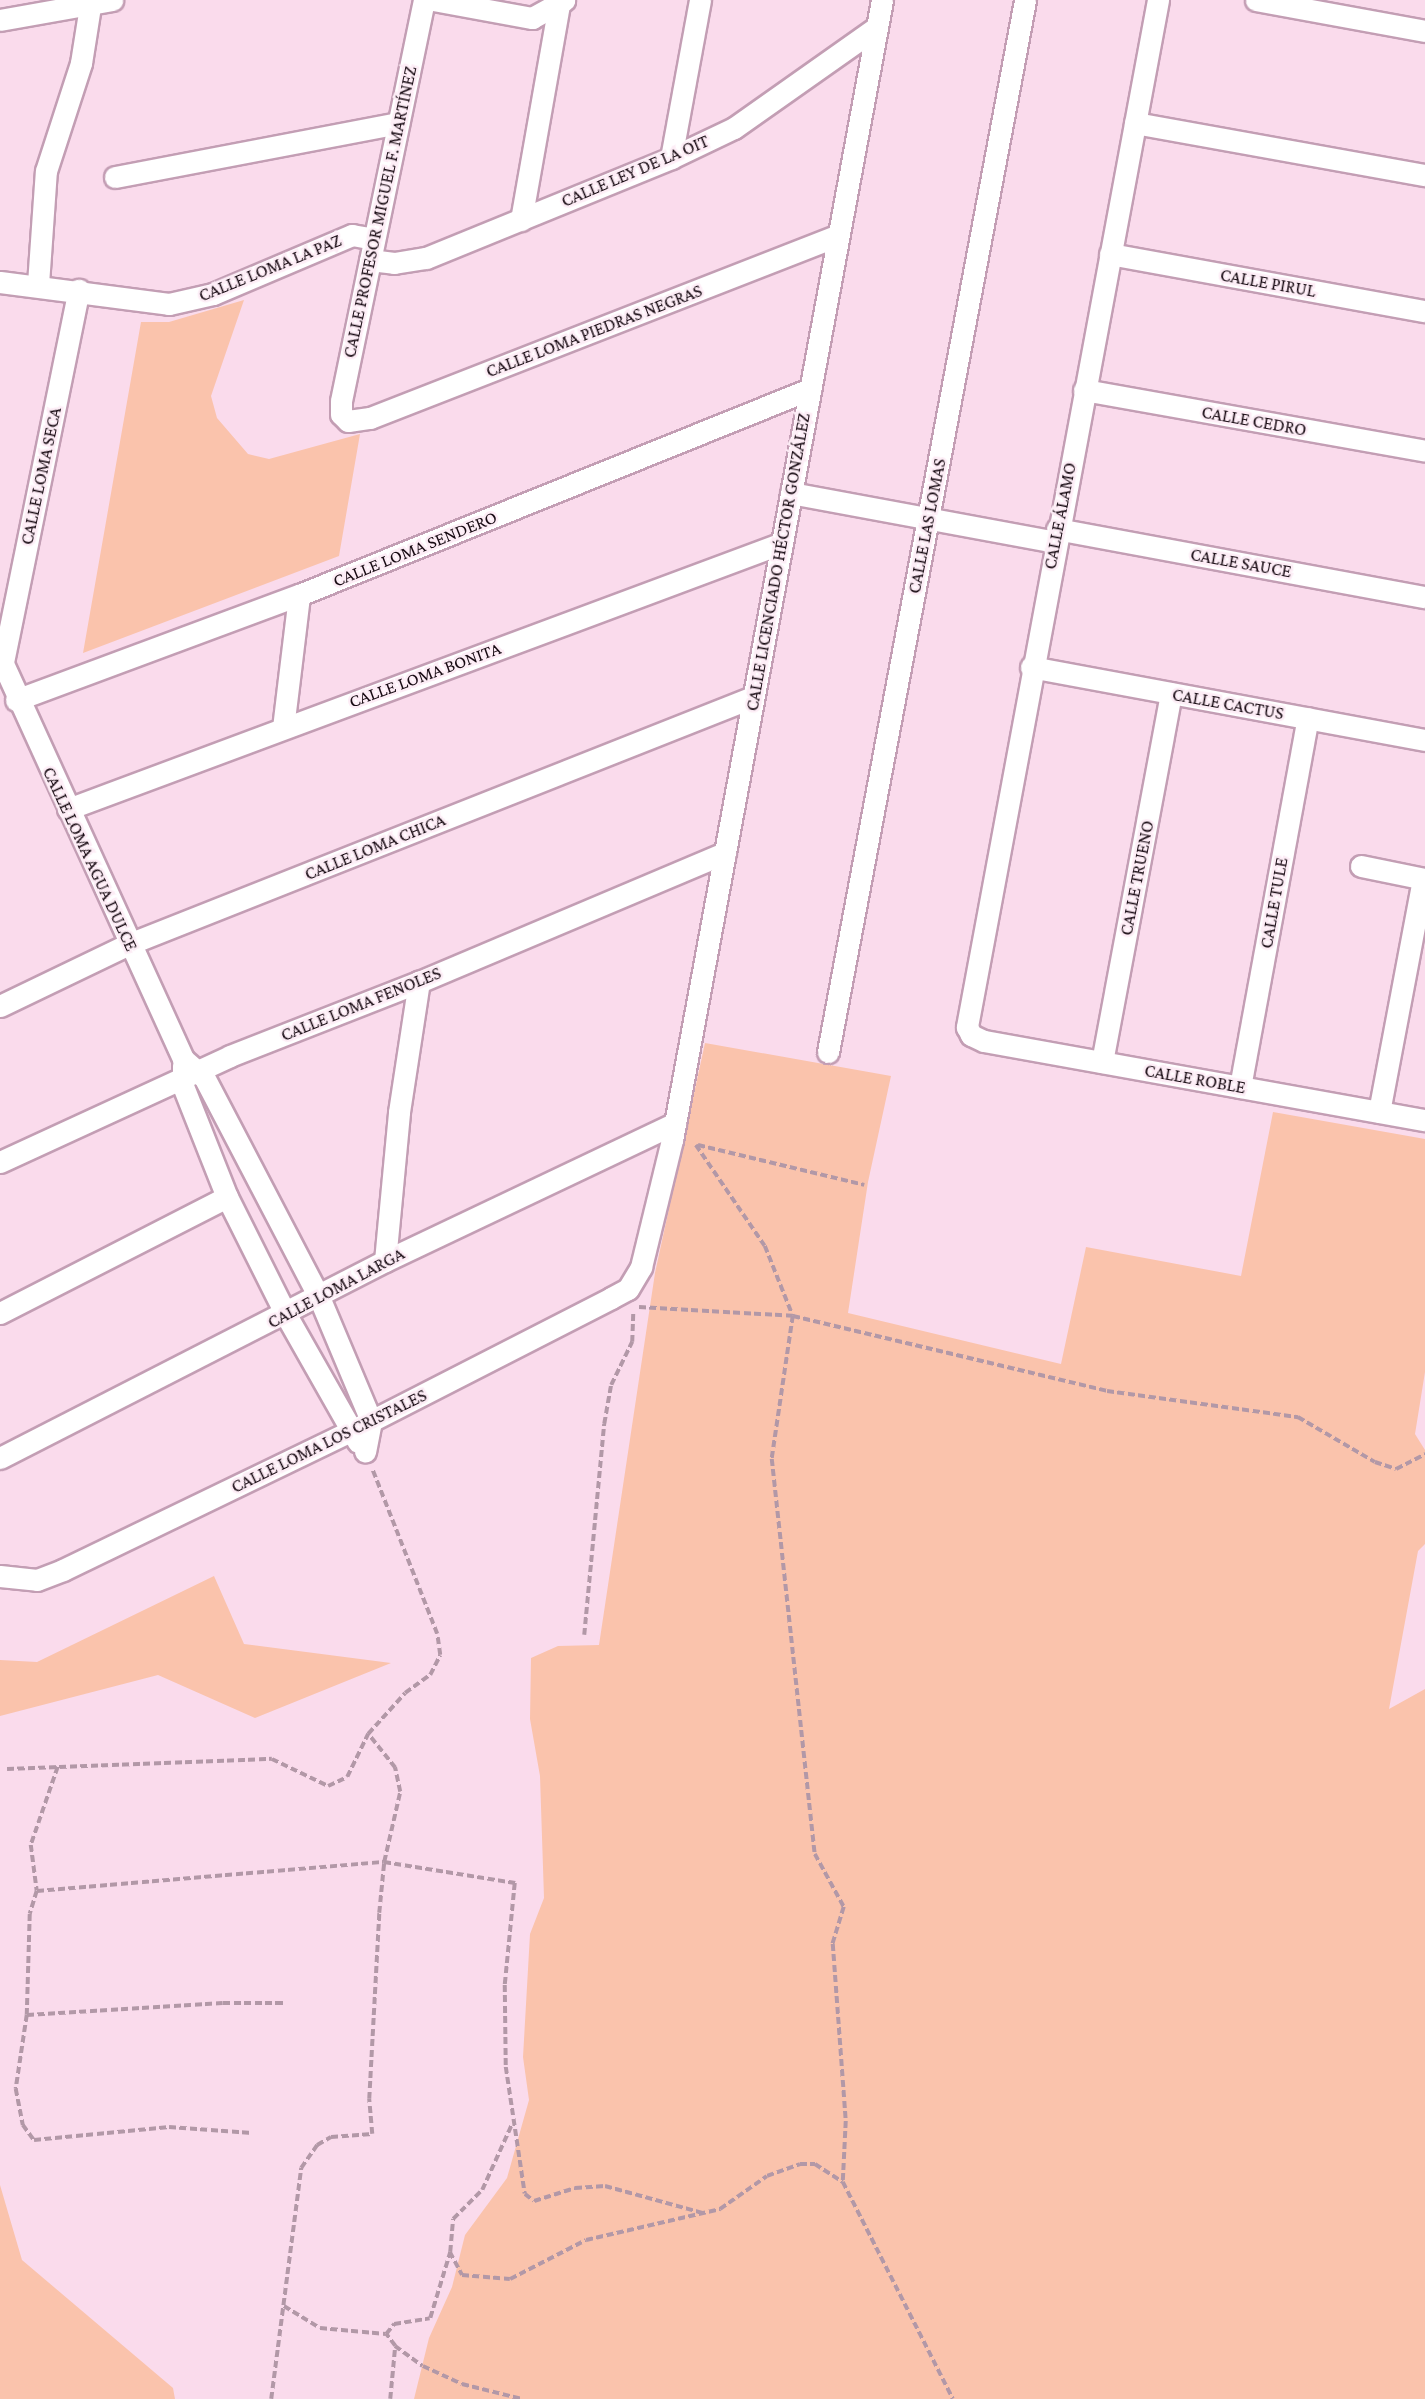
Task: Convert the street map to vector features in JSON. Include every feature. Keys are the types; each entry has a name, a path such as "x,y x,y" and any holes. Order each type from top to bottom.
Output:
{"street":[{"path":"0,20 112,0"},
{"name":"CALLE PROFESOR MIGUEL F. MARTÍNEZ","path":"348,421 341,414 341,401 424,0"},
{"path":"433,0 532,18 561,2"},
{"path":"671,158 700,0"},
{"name":"CALLE LICENCIADO HÉCTOR GONZÁLEZ","path":"640,1267 673,1131 882,0"},
{"name":"CALLE LAS LOMAS","path":"828,1052 1025,0"},
{"name":"CALLE ÁLAMO","path":"968,1032 967,1012 1158,0"},
{"path":"1256,0 1425,31"},
{"path":"38,284 46,171 81,63 90,2"},
{"path":"521,220 561,2"},
{"name":"CALLE LEY DE LA OIT","path":"370,260 394,263 426,258 671,158 734,128 877,27"},
{"path":"115,177 398,123"},
{"path":"1135,123 1425,174"},
{"name":"CALLE LOMA LA PAZ","path":"0,282 38,284 169,304 214,293 352,235 374,239"},
{"name":"CALLE LOMA PIEDRAS NEGRAS","path":"348,421 370,418 839,235"},
{"name":"CALLE PIRUL","path":"1110,254 1425,311"},
{"name":"CALLE LOMA SECA","path":"1,659 79,290"},
{"name":"CALLE LOMA SENDERO","path":"16,700 299,595 810,389"},
{"name":"CALLE CEDRO","path":"1084,390 1425,451"},
{"name":"CALLE SAUCE","path":"791,493 928,518 1056,535 1425,597"},
{"name":"CALLE LOMA BONITA","path":"68,809 782,543"},
{"path":"283,727 299,595"},
{"name":"CALLE LOMA AGUA DULCE","path":"1,659 16,700 188,1068 319,1297 371,1421"},
{"name":"CALLE CACTUS","path":"1031,667 1425,740"},
{"name":"CALLE TRUENO","path":"1102,1062 1171,693"},
{"name":"CALLE LOMA CHICA","path":"0,1006 129,944 753,696"},
{"name":"CALLE TULE","path":"1240,1087 1308,718"},
{"name":"CALLE LOMA FENOLES","path":"0,1162 188,1068 419,982 725,853"},
{"path":"1361,866 1424,879 1379,1112"},
{"path":"385,1261 399,1112 419,982"},
{"name":"CALLE ROBLE","path":"968,1032 984,1041 1425,1121"},
{"name":"CALLE LOMA AGUA DULCE","path":"188,1068 227,1197 286,1315 350,1431 365,1451"},
{"name":"CALLE LOMA LARGA","path":"0,1458 286,1315 385,1261 673,1131"},
{"path":"0,1313 227,1197"},
{"name":"CALLE LOMA LOS CRISTALES","path":"0,1576 37,1580 51,1575 371,1421 628,1289 640,1267"},
{"path":"365,1451 371,1421"}],"path":[{"path":"673,1131 696,1144 864,1185"},
{"path":"696,1144 765,1246 793,1317 772,1459 815,1854 844,1907 832,1944 846,2121 843,2182"},
{"path":"584,1634 604,1424 611,1385 632,1342 633,1307 793,1317 1107,1391 1298,1417 1375,1462 1396,1469 1425,1454"},
{"path":"7,1769 271,1759 328,1786 347,1777 369,1734 404,1693 421,1682 438,1662 439,1640 365,1451"},
{"path":"271,2399 301,2168 317,2145 331,2137 372,2134 373,2014 384,1862 398,1809 398,1779 369,1734"},
{"path":"58,1767 31,1845 37,1891 30,1914 27,2015 16,2089 23,2125 34,2140 169,2127 252,2133"},
{"path":"37,1891 384,1862 515,1883 505,1985 506,2067 520,2179 525,2194 534,2201 595,2185 703,2213"},
{"path":"27,2015 223,2003 286,2003"},
{"path":"386,2334 394,2323 430,2318 450,2252 453,2219 482,2190 513,2122"},
{"path":"450,2252 462,2275 510,2279 586,2240 720,2209 766,2176 800,2164 829,2169 843,2182 953,2399"},
{"path":"284,2306 320,2328 386,2334 394,2345 423,2367 462,2384 522,2399"},
{"path":"390,2399 394,2345"}],"shaded area":[{"path":"244,300 211,396 217,418 248,454 269,459 360,434 339,556 83,653 141,322 169,322"},
{"path":"705,1043 891,1076 868,1182 848,1313 1061,1364 1086,1247 1241,1276 1273,1112 1425,1139 1425,1372 1415,1434 1425,1450 1425,1544 1418,1551 1389,1709 1425,1689 1425,2399 414,2399 429,2338 452,2287 465,2235 507,2178 529,2100 523,2057 530,1934 544,1898 540,1776 530,1719 531,1658 558,1646 599,1645 655,1273"},
{"path":"214,1576 244,1644 391,1663 255,1718 158,1675 0,1716 0,1660 37,1662"},
{"path":"0,2185 22,2260 173,2388 175,2399 0,2399"}]}
